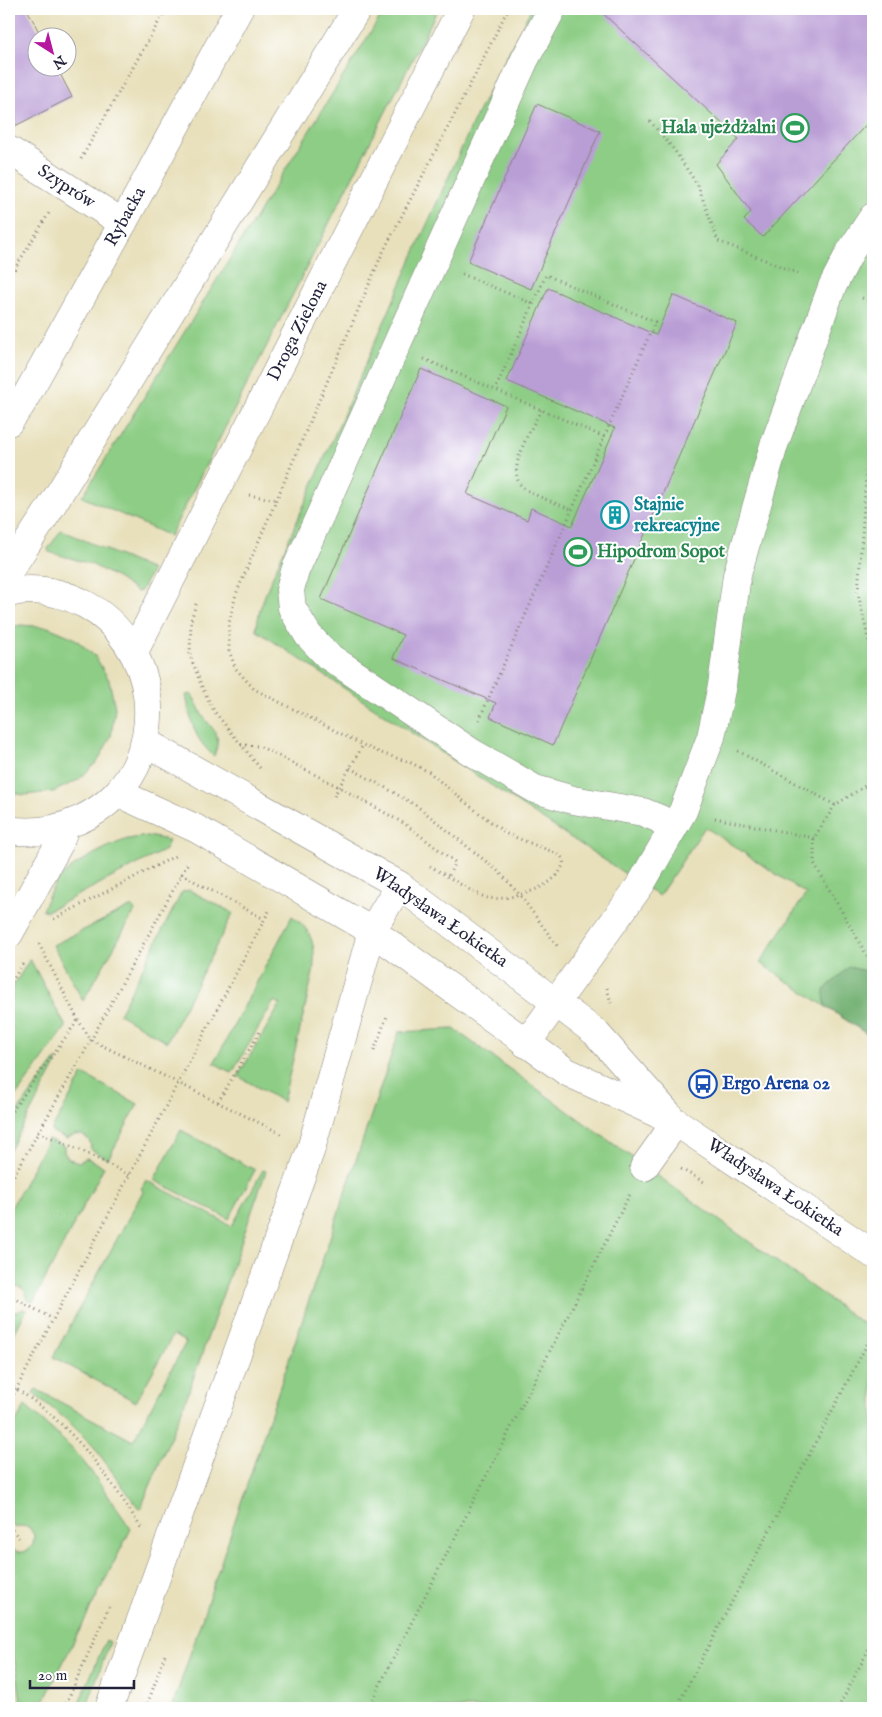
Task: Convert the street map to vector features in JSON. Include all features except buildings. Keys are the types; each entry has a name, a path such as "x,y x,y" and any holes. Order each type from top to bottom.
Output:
{"street":[{"name":"Rybacka","path":"9,422 21,406 239,9"},
{"path":"9,570 49,510 357,9"},
{"name":"Droga Zielona","path":"134,652 461,9"},
{"path":"552,9 525,60 295,572 290,590 292,608 308,635 328,656 467,749 535,789 573,800 643,812 660,819 676,821"},
{"name":"Szyprów","path":"9,150 122,223"},
{"path":"526,1044 640,884 676,821 711,737 722,685 737,575 774,445 832,287 850,252 873,217"},
{"path":"9,593 28,590 59,594 89,607 114,626 134,652 145,680 149,711 145,742 135,770 118,794 93,814 64,827 26,833 9,830"},
{"name":"Władysława Łokietka","path":"145,742 399,886 595,1032 676,1122"},
{"name":"Władysława Łokietka","path":"118,794 196,828 372,931 567,1072 676,1122 873,1254"},
{"path":"9,934 59,844 64,827"},
{"path":"109,1708 310,1148 372,931 399,886"},
{"path":"644,1167 676,1122"}],"path":[{"path":"9,278 66,187 166,9"},
{"path":"425,863 485,898 500,899 520,895 544,886 558,875 563,865 563,860 558,854 507,834 429,772 409,762 380,753 363,745 254,689 236,668 232,660 229,651 229,622 236,594 382,254 508,9"},
{"path":"650,121 675,151 698,186 718,241 873,302"},
{"path":"434,262 533,304"},
{"path":"467,749 655,322 546,275 495,390"},
{"path":"396,347 604,437"},
{"path":"541,410 518,460 516,475 523,488 572,510"},
{"path":"873,427 868,447 858,593 873,660"},
{"path":"9,485 13,500"},
{"path":"197,603 191,620 190,656 202,687 214,710 261,769"},
{"path":"711,737 835,804"},
{"path":"241,745 259,746 339,787 405,824 455,862 448,877"},
{"path":"334,796 363,745"},
{"path":"350,768 417,806 499,872 520,895"},
{"path":"873,781 835,804 814,838 814,863 873,966"},
{"path":"676,821 814,838"},
{"path":"50,922 182,853"},
{"path":"9,1184 192,856"},
{"path":"182,874 264,919"},
{"path":"9,1404 271,907"},
{"path":"42,950 78,1020 91,1040 282,1134"},
{"path":"9,1115 78,1020"},
{"path":"218,1102 261,1030"},
{"path":"38,1132 130,1175"},
{"path":"368,1708 644,1167"},
{"path":"9,1295 53,1319"},
{"path":"676,1708 873,1333"},
{"path":"9,1385 38,1405 76,1439 109,1480 143,1532"},
{"path":"9,1526 19,1538"},
{"path":"64,1708 110,1604"},
{"path":"838,1708 873,1641"},
{"path":"9,1675 13,1708"}],"green space":[{"path":"385,9 438,9 170,536 82,497"},
{"name":"Hipodrom Sopot","path":"531,9 873,9 873,1038 760,963 806,894 705,827 659,896 256,630 260,609 268,587 424,231 477,114"},
{"path":"61,530 152,570 141,591 137,592 117,578 91,564 49,552 48,549"},
{"path":"20,625 48,627 74,638 95,656 109,680 115,708 111,736 98,761 78,780 53,792 24,795 9,792 9,628"},
{"path":"191,694 217,737 217,748 214,756 201,743 194,728 186,695"},
{"path":"147,836 169,840 165,850 47,911 42,910 55,884 74,866 120,842"},
{"path":"189,890 233,913 167,1042 119,1014 182,892"},
{"path":"132,906 135,911 83,1001 53,945"},
{"path":"292,916 309,934 312,941 314,964 283,1102 238,1076 280,1005 274,1001 232,1073 214,1063"},
{"path":"30,959 66,1027 9,1106 9,993"},
{"path":"849,967 873,973 873,1038 825,1006 824,990"},
{"path":"454,1029 873,1331 873,1708 172,1708 399,1032"},
{"path":"55,1061 58,1061 9,1152 9,1123"},
{"path":"83,1074 138,1104 108,1159 90,1149 91,1145 84,1136 74,1135 67,1139 51,1131"},
{"path":"181,1130 255,1170 229,1219 154,1180"},
{"path":"48,1139 64,1146 64,1152 69,1159 79,1162 87,1158 104,1167 33,1302 27,1300 26,1293 22,1288 16,1286 9,1288 9,1212"},
{"path":"263,1170 266,1171 185,1402 140,1510 94,1447 68,1421 33,1393 36,1389 133,1441 186,1342 173,1335 136,1402 53,1357 143,1191 141,1189 146,1180 232,1226"},
{"path":"23,1309 26,1310 9,1345 9,1311 17,1312"},
{"path":"25,1406 79,1456 131,1529 40,1708 22,1708 16,1667 9,1643 9,1545 18,1552 24,1552 33,1545 34,1535 29,1527 15,1528 9,1520 9,1435"},
{"path":"106,1640 110,1642 86,1708 77,1708"}],"place":[{"name":"Hala ujeżdżalni","path":"795,128"},
{"name":"Stajnie rekreacyjne","path":"615,515"},
{"name":"Hipodrom Sopot","path":"578,552"},
{"name":"Ergo Arena 02","path":"703,1084"}]}
